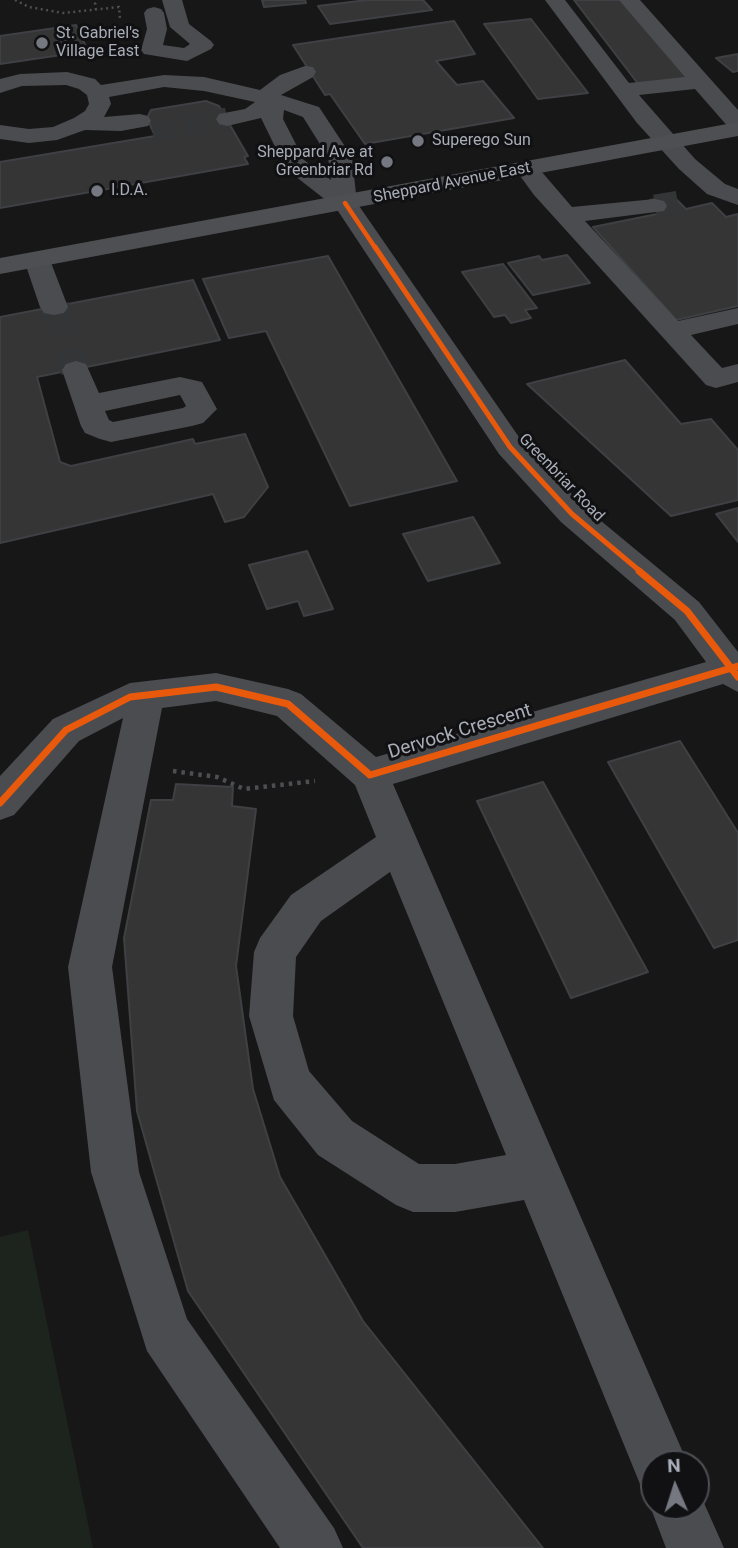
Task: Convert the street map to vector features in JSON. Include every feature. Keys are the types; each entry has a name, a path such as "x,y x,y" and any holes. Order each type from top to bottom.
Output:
{"main road":[{"name":"Sheppard Avenue East","path":"0,266 527,169 738,126"}],"street":[{"path":"172,0 180,27 204,45 187,55"},
{"path":"555,0 623,90 667,142 727,194"},
{"path":"629,0 738,126"},
{"path":"154,13 157,29 151,50 187,55 195,63 204,84"},
{"path":"0,86 70,70 97,92 100,104 90,123"},
{"path":"227,119 252,114 288,79 305,72"},
{"path":"97,92 164,81 204,84 268,98 312,113 340,157 345,203"},
{"path":"623,90 700,82"},
{"path":"268,98 272,119 293,164 345,203"},
{"path":"0,132 29,136 57,133 90,123 126,134 147,126"},
{"path":"527,169 716,379 738,373"},
{"path":"691,198 727,194"},
{"name":"Greenbriar Road","path":"345,203 510,447 572,514 687,611 736,670"},
{"path":"566,215 655,206"},
{"path":"37,260 54,307"},
{"path":"671,331 738,316"},
{"path":"76,369 88,405"},
{"name":"Dervock Crescent","path":"0,803 66,730 130,697 216,687 288,704 370,775 736,670"},
{"path":"146,695 90,967 116,1172 165,1333 314,1548"},
{"path":"370,775 654,1450"},
{"path":"399,844 306,908 275,952 271,1016 290,1084 335,1138 413,1188 455,1188 538,1173"},
{"path":"684,1520 695,1548"}],"path":[{"path":"15,0 29,7 62,13 118,7 120,19"},
{"path":"96,10 94,4 98,0"},
{"path":"128,780 168,770 216,777 244,789 323,780"}],"shaded area":[{"path":"28,1230 93,1548 0,1548 0,1237"}],"building":[{"path":"262,0 305,0 306,3 264,7"},
{"path":"367,0 423,0 432,10 330,24 318,6"},
{"path":"574,0 623,0 689,79 639,85"},
{"path":"531,19 588,93 538,99 484,24"},
{"path":"454,21 475,54 436,61 457,85 483,81 514,118 365,144 330,94 325,95 293,45"},
{"name":"St. Gabriel's Village East","path":"76,25 88,51 0,64 0,36"},
{"path":"738,54 738,71 733,72 716,58"},
{"path":"206,101 219,106 248,156 244,157 248,164 0,208 0,162 155,136 147,118 151,110"},
{"path":"673,196 686,209 712,203 726,217 738,214 738,306 676,320 593,227 662,213 650,200"},
{"path":"567,255 590,283 533,295 508,263 539,256 542,260"},
{"path":"328,256 457,481 350,506 266,331 229,338 203,279"},
{"path":"503,264 537,308 525,310 531,318 511,323 505,315 494,317 462,272"},
{"path":"193,280 220,340 37,377 60,462 71,466 193,439 195,444 245,434 268,487 244,517 225,522 213,494 0,543 0,317"},
{"path":"625,360 681,424 711,419 738,450 738,500 671,516 527,384"},
{"path":"738,508 738,542 716,514"},
{"path":"473,517 500,563 428,581 403,534"},
{"path":"307,551 333,609 304,616 298,601 267,609 249,565"},
{"path":"680,741 738,833 738,940 714,948 608,762"},
{"path":"543,782 648,972 571,998 477,801"},
{"path":"176,784 233,787 232,806 256,809 236,966 253,1089 280,1177 363,1321 543,1548 363,1548 188,1291 137,1111 124,938 151,800 173,800"}],"tunnel":[{"path":"153,132 227,119"},
{"path":"655,206 679,202"},
{"path":"54,307 76,370"}],"cycle path":[{"path":"345,203 510,447 572,514 687,611 738,677"},
{"path":"0,803 66,730 130,697 216,687 288,704 370,775 738,666"}],"place":[{"name":"St. Gabriel's Village East","path":"42,43"},
{"name":"Superego Sun","path":"418,141"},
{"name":"Sheppard Ave at Greenbriar Rd","path":"387,162"},
{"name":"I.D.A.","path":"97,191"}]}
